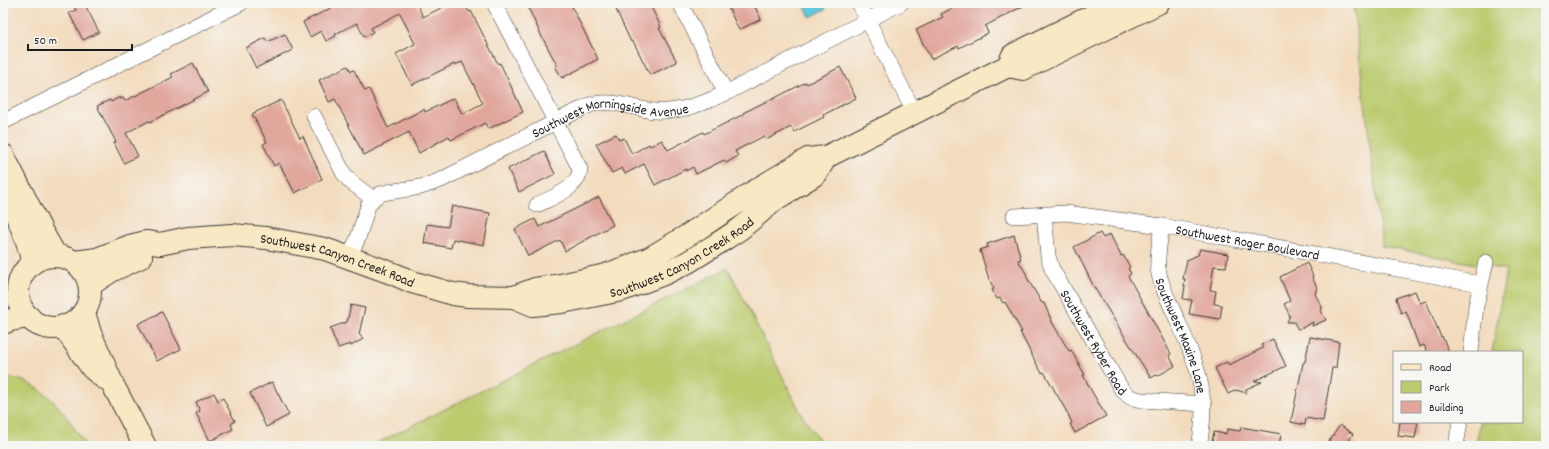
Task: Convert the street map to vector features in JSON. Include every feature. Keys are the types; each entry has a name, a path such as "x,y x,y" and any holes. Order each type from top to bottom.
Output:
{"main road":[{"name":"Southwest Canyon Creek Road","path":"1008,66 1013,55 1118,3"},
{"name":"Southwest Canyon Creek Road","path":"66,259 97,259 130,246 146,242 160,244 188,238 232,236 266,238 325,249 412,282 453,294 468,296 514,297 535,289 606,275 650,258 690,234 761,187 808,159 826,157 1008,66 1022,69 1158,3"},
{"path":"3,155 42,232 66,259 84,272 90,285 89,299 84,312 75,321 63,326 51,328 39,324 29,317 22,308 19,298 11,294 23,273 33,262 47,256 66,259"},
{"path":"3,185 26,238 33,262"},
{"name":"Southwest Canyon Creek Road","path":"90,285 111,271 145,254 160,244"},
{"path":"84,312 90,333 113,385 145,446"},
{"path":"3,323 29,317"},
{"path":"63,326 92,368 113,385"}],"street":[{"path":"3,122 241,3"},
{"path":"494,3 580,170 580,177 567,190 537,205"},
{"path":"680,3 726,93"},
{"path":"859,3 914,112"},
{"name":"Southwest Morningside Avenue","path":"373,199 380,194 421,186 440,180 594,104 615,103 655,111 674,110 706,102 901,3"},
{"path":"314,116 344,174 351,182 373,199 368,206 358,238 349,257"},
{"name":"Southwest Roger Boulevard","path":"1014,216 1066,213 1162,226 1480,284"},
{"name":"Southwest Ryber Road","path":"1044,214 1048,256 1052,269 1122,390 1130,397 1141,400 1204,404"},
{"name":"Southwest Maxine Lane","path":"1162,226 1158,270 1165,292 1194,357 1200,380 1204,404 1204,418 1199,446"},
{"path":"1471,351 1476,306 1486,262"},
{"path":"1456,446 1460,423"}],"green space":[{"path":"1353,3 1546,3 1546,446 1476,446 1480,423 1523,423 1523,351 1492,351 1506,270 1382,246"},
{"path":"728,268 803,417 824,446 371,446"},
{"path":"3,375 24,381 44,393 60,409 86,446 3,446"}],"water":[{"path":"803,3 823,3 826,9 810,17"}],"building":[{"path":"72,3 84,3 99,32 83,40 69,13 76,10"},
{"path":"341,3 419,3 417,4 423,17 451,3 464,3 469,12 471,11 498,64 500,63 523,112 488,129 485,123 451,140 449,136 419,153 409,132 364,155 335,99 329,102 319,80 348,66 351,71 354,70 365,91 369,89 388,128 424,109 425,112 454,98 462,114 483,103 462,62 454,64 412,85 396,54 415,44 400,13 371,28 373,32 364,37 357,23 335,34 336,36 326,41 321,31 310,37 303,22"},
{"path":"526,3 570,3 598,59 562,78"},
{"path":"613,3 649,3 661,27 659,28 677,62 650,75 633,41 631,42"},
{"path":"737,3 753,3 761,19 739,30 728,7"},
{"path":"963,3 1029,3 985,26 988,33 959,48 958,46 931,59 916,30 943,17 941,14"},
{"path":"285,34 293,50 256,68 246,48 265,38 267,42"},
{"path":"193,63 208,92 126,133 138,156 124,163 114,143 116,142 97,106 110,100 111,102 120,97 125,101 173,77 171,74"},
{"path":"840,67 856,98 823,115 824,117 794,132 791,127 766,140 764,136 735,151 738,156 726,163 724,160 696,174 693,167 655,185 644,164 625,174 622,168 612,173 596,144 616,134 619,140 624,138 632,154 649,144 650,146 662,140 668,150 703,132 704,134 806,82 807,84"},
{"path":"281,100 300,138 303,136 322,179 295,193 279,163 274,166 263,144 267,142 252,114"},
{"path":"544,151 555,174 519,192 508,169"},
{"path":"599,197 613,225 565,251 560,240 528,256 515,229 535,219 539,227"},
{"path":"452,206 490,213 484,245 453,239 451,248 424,243 427,224 448,227"},
{"path":"1100,233 1103,238 1110,234 1121,256 1123,255 1130,267 1128,268 1131,274 1128,276 1171,354 1169,356 1175,366 1157,376 1156,375 1151,378 1094,287 1074,247"},
{"path":"1014,235 1021,259 1018,260 1027,275 1026,276 1042,303 1044,303 1053,324 1069,351 1071,350 1106,416 1075,433 1070,424 1072,423 1068,414 1044,372 1042,373 1036,363 1020,332 1022,332 1005,302 1003,303 1000,298 997,299 992,290 994,289 989,279 980,250 988,247 987,244"},
{"path":"1200,249 1228,254 1226,267 1214,266 1210,290 1216,291 1214,304 1222,305 1220,319 1189,314 1192,300 1183,299 1185,279 1183,279 1187,260 1198,255"},
{"path":"1307,263 1317,287 1315,294 1322,307 1321,311 1326,320 1312,326 1313,322 1298,330 1294,322 1287,322 1290,316 1284,304 1290,301 1280,277"},
{"path":"1415,291 1420,303 1426,301 1449,351 1427,351 1424,345 1419,347 1406,311 1401,313 1396,298"},
{"path":"351,305 365,308 359,334 363,339 351,346 350,344 338,348 330,328 347,322"},
{"path":"162,312 181,349 157,361 138,324"},
{"path":"1310,337 1339,342 1336,368 1332,368 1323,421 1306,418 1305,425 1291,422"},
{"path":"1273,339 1286,366 1254,381 1262,382 1246,389 1246,393 1236,390 1228,394 1215,368 1227,362 1229,365 1263,348 1261,345"},
{"path":"272,382 289,415 266,427 250,393"},
{"path":"214,393 218,401 223,398 235,421 231,424 233,429 210,441 196,413 200,411 196,402"},
{"path":"1400,423 1418,423 1415,438 1398,436"},
{"path":"1340,425 1353,434 1349,440 1358,446 1326,446"},
{"path":"1241,427 1281,434 1279,446 1211,446 1214,432 1226,434 1227,429 1240,431"}]}
